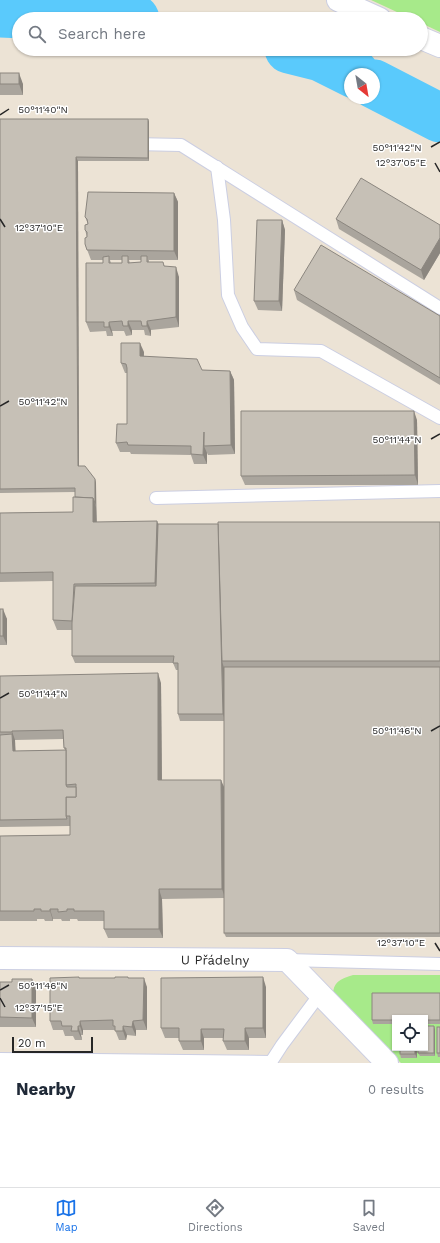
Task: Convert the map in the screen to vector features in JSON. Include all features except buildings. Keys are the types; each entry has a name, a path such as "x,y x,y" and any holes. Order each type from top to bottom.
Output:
{"street":[{"path":"338,0 365,12"},
{"path":"428,41 440,46"},
{"name":"U Přádelny","path":"0,958 288,960"},
{"path":"288,960 387,1063"}],"lane":[{"path":"118,144 181,145 440,308"},
{"path":"217,167 224,220 228,295 242,327 257,349 321,351 440,418"},
{"path":"156,498 440,491"},
{"path":"288,960 440,964"},
{"path":"0,1058 271,1062 320,994"}],"green space":[{"path":"371,0 440,0 440,32 428,26 428,12 397,12"},
{"path":"353,975 440,975 440,1063 401,1063 333,998 335,985 340,980"}],"waterway":[{"path":"0,13 12,14"},
{"path":"317,56 344,68"},
{"path":"380,87 440,118"}]}
